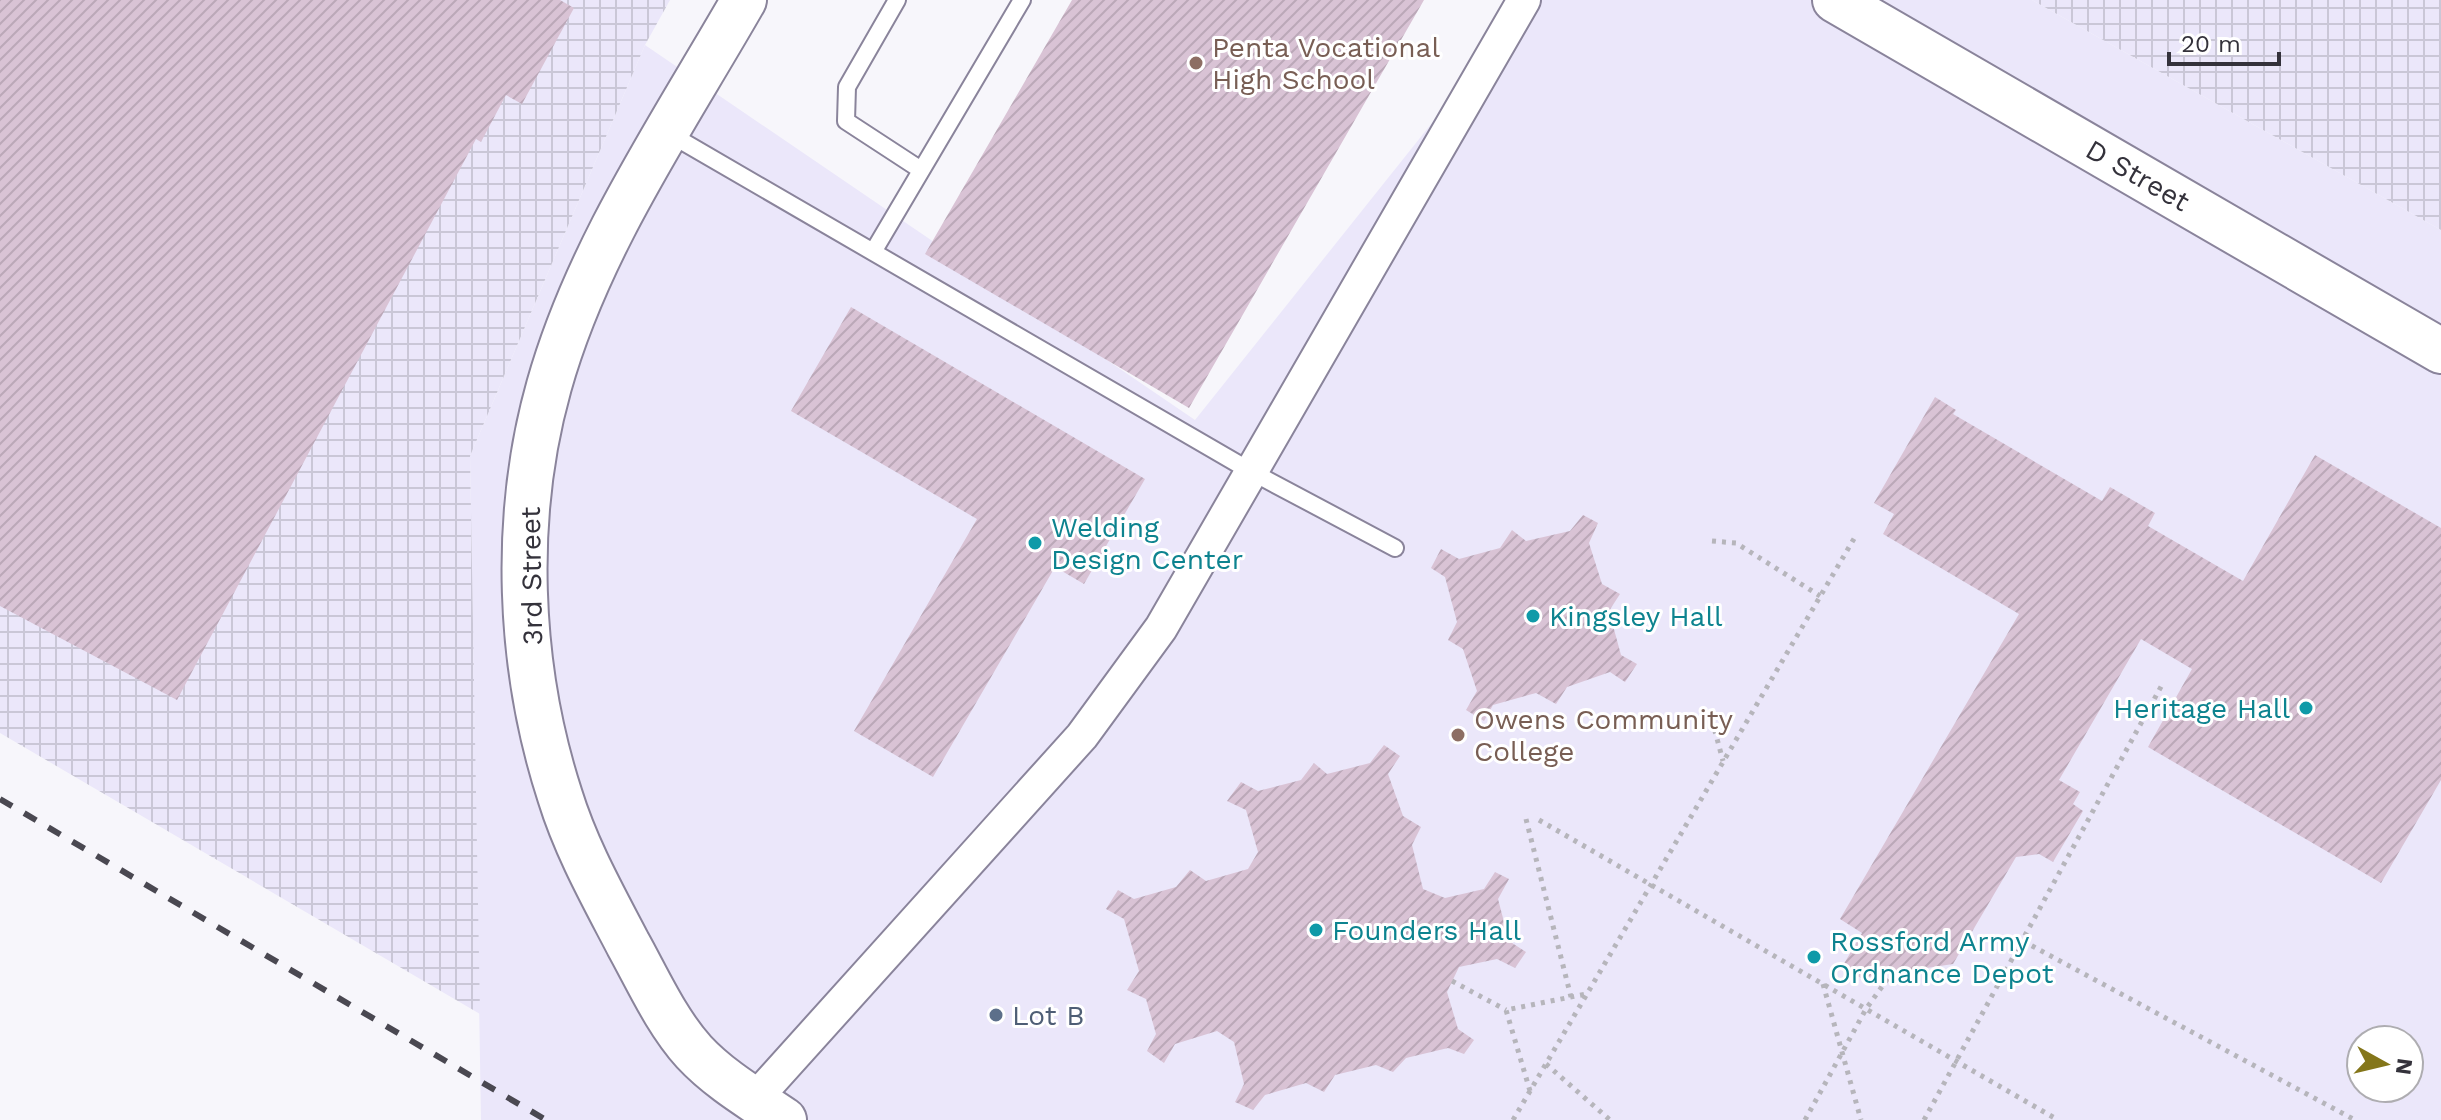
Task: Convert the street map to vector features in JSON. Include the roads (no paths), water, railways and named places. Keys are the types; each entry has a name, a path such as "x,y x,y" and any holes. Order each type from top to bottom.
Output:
{"street":[{"name":"3rd Street","path":"744,0 604,244 549,386 535,453 526,524 526,601 543,737 560,798 591,875 663,1008 693,1051 769,1110"},
{"path":"769,1110 1082,736 1161,628 1524,0"},
{"name":"D Street","path":"1835,0 2441,351"}],"lane":[{"path":"897,0 847,87 846,121 921,170"},
{"path":"873,252 1022,0"},
{"path":"668,133 1252,472 1395,548"}],"railway":[{"path":"0,799 546,1120"}],"place":[{"name":"Penta Vocational High School","path":"1196,63"},
{"name":"Welding Design Center","path":"1035,543"},
{"name":"Kingsley Hall","path":"1533,616"},
{"name":"Heritage Hall","path":"2306,708"},
{"name":"Owens Community College","path":"1458,735"},
{"name":"Founders Hall","path":"1316,930"},
{"name":"Rossford Army Ordnance Depot","path":"1814,957"},
{"name":"Lot B","path":"996,1015"}]}
